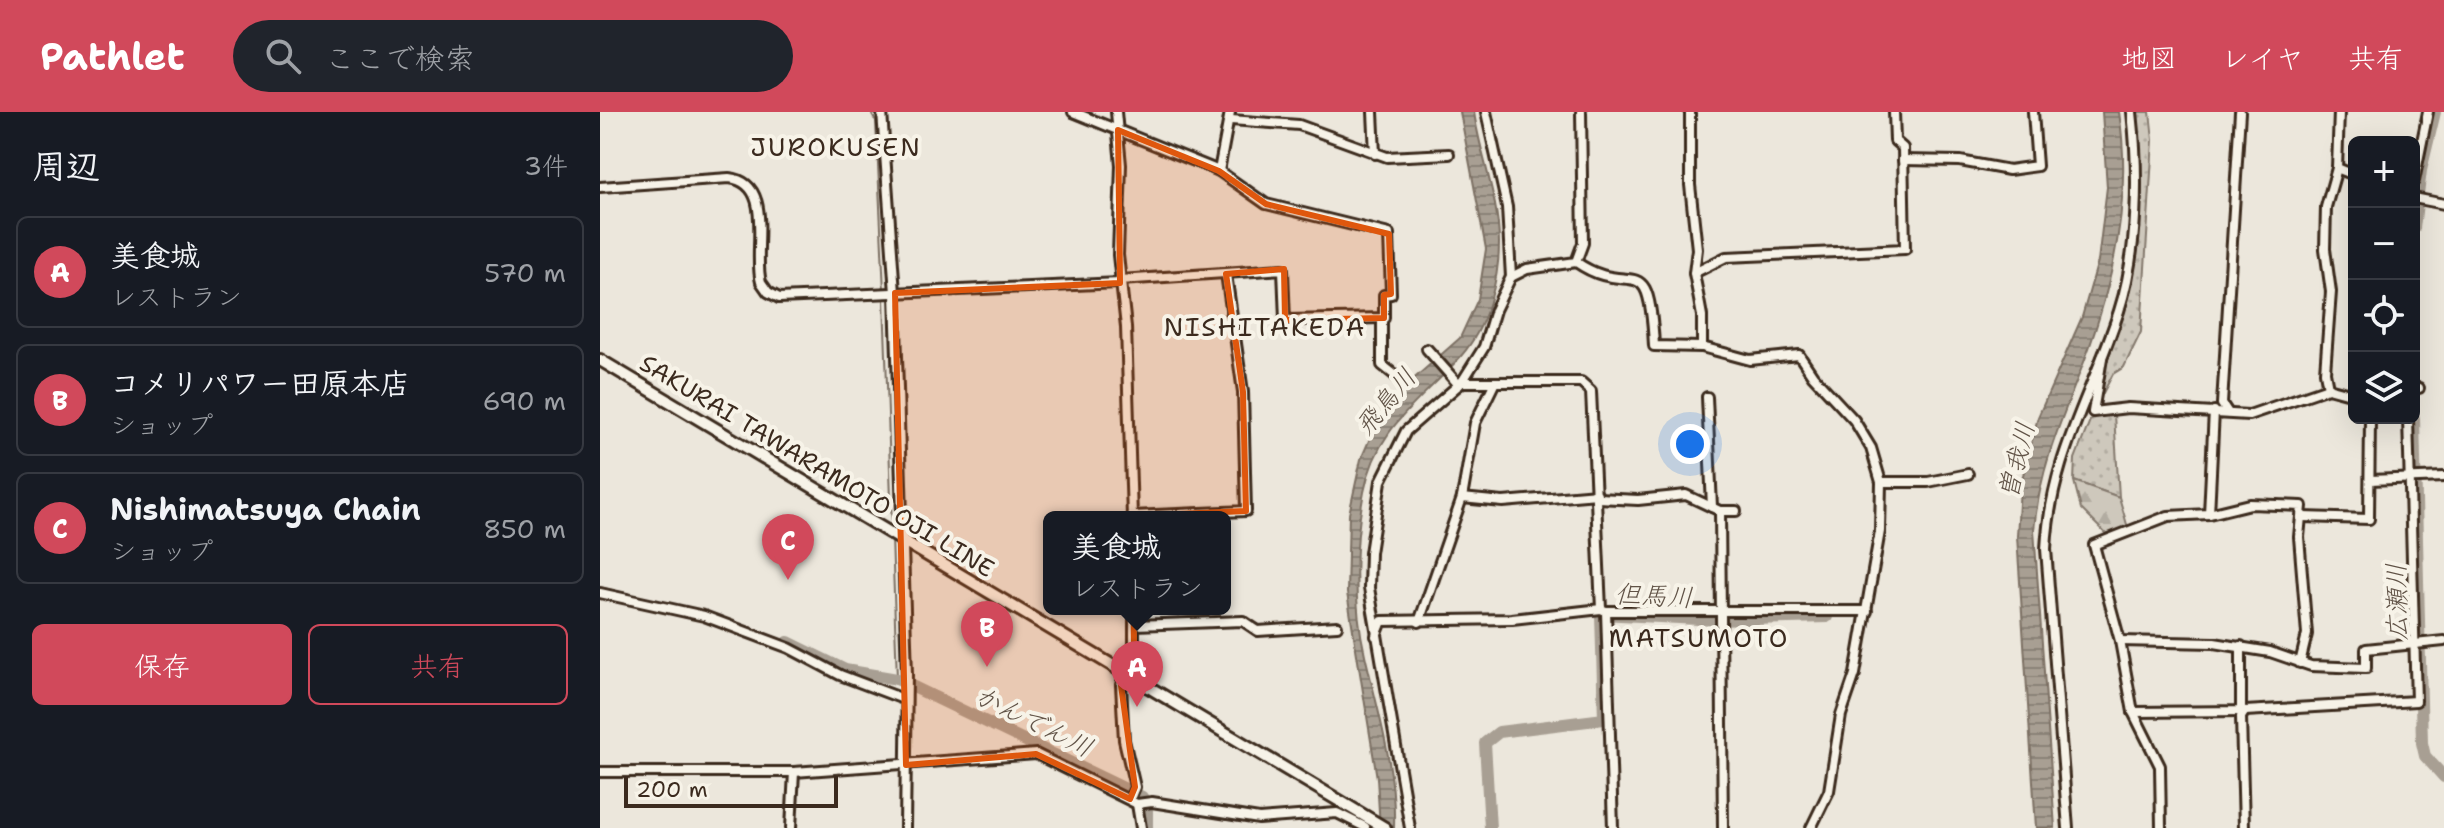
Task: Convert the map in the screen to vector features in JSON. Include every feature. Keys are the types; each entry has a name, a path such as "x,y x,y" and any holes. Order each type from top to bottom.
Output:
{"main road":[{"name":"SAKURAI TAWARAMOTO OJI LINE","path":"600,360 1123,672 1367,823 1385,828"}],"street":[{"path":"882,112 907,674 905,828"},
{"path":"1073,112 1219,171 1266,204 1389,234 1391,294 1384,295 1382,365 1401,380"},
{"path":"1116,112 1120,281 1126,327 1132,511"},
{"path":"1373,112 1375,154"},
{"path":"1410,828 1397,738 1375,636 1370,553 1381,481 1406,431 1461,384 1484,347 1495,310 1511,277 1507,207 1486,112"},
{"path":"1576,262 1583,243 1581,112"},
{"path":"1690,112 1690,185 1697,249 1694,273 1702,316 1702,347"},
{"path":"1694,273 1726,257 1905,249 1903,148 1895,141 1894,112"},
{"path":"1903,160 1960,161 2009,170 2037,166 2033,112"},
{"path":"2068,828 2046,549 2048,514 2064,447 2120,309 2135,232 2132,112"},
{"path":"2228,413 2222,404 2240,112"},
{"path":"2328,388 2325,372 2331,292 2325,249 2326,221 2337,168 2339,112"},
{"path":"2420,151 2428,112"},
{"path":"1219,171 1231,116 1299,125 1387,157 1449,154"},
{"path":"2337,168 2348,173"},
{"path":"600,187 736,179 757,197 760,276 768,292 785,299 1283,269 1285,320 1382,318"},
{"path":"2420,200 2444,204"},
{"path":"1511,277 1527,269 1576,262 1593,273 1632,277 1640,281 1651,299 1654,346 1702,347 1750,360 1799,355 1805,359 1813,376 1854,420 1871,448 1881,482 1880,531 1855,674 1841,715 1829,791 1811,828"},
{"path":"1226,274 1243,392 1246,511 1231,512"},
{"path":"1428,350 1461,384 1587,384 1598,496 1613,828"},
{"path":"2102,356 2103,367 2093,412 2128,408 2249,415 2328,388 2348,393"},
{"path":"1419,622 1462,498 1475,423 1494,384"},
{"path":"1707,397 1705,417 1716,509 1722,609 1723,828"},
{"path":"2209,514 2214,411"},
{"path":"2303,517 2369,519 2370,424"},
{"path":"2133,712 2243,711 2416,701 2419,643 2415,479 2409,424"},
{"path":"1881,482 1928,482 1968,474"},
{"path":"2370,480 2444,477"},
{"path":"1462,498 1503,502 1598,496 1638,500 1686,495 1716,509 1736,511"},
{"path":"2161,828 2160,766 2133,712 2120,641 2094,545 2168,516 2209,514 2250,504 2302,506 2299,537 2307,634 2300,663"},
{"path":"600,593 704,616 789,648 840,675 907,695"},
{"path":"1375,636 1379,635 1382,621 1512,619 1604,610 1867,611"},
{"path":"1134,615 1134,645 1123,672 1124,740 1141,828"},
{"path":"1135,625 1243,621 1258,631 1337,626"},
{"path":"2120,641 2196,641 2270,652 2300,663 2366,668 2366,649 2444,641"},
{"path":"2241,646 2244,828"},
{"path":"600,772 794,772 1036,754 1134,801 1259,819 1337,813 1367,823"},
{"path":"791,828 794,772"}],"highlighted area":[{"path":"1118,130 1219,171 1266,204 1389,234 1391,294 1384,295 1384,318 1285,320 1284,269 1226,274 1243,392 1246,511 1132,516 1134,645 1121,685 1135,787 1130,799 1036,754 906,765 895,293 1120,283"}],"green space":[{"path":"2138,112 2150,112 2153,140 2141,332 2124,367 2113,374 2095,408 2136,246 2142,189"},
{"path":"2114,414 2119,497 2074,481 2075,459 2091,418"},
{"path":"2074,481 2119,497 2128,528 2107,535 2081,509"}],"shaded area":[{"path":"1460,112 1474,112 1493,193 1499,243 1494,287 1484,317 1470,344 1402,416 1379,449 1364,492 1358,532 1358,615 1385,741 1394,806 1394,828 1380,828 1377,778 1347,593 1349,514 1361,459 1374,429 1408,384 1460,338 1478,299 1486,249"},
{"path":"2102,112 2119,112 2123,176 2118,239 2095,332 2046,464 2034,530 2055,828 2036,828 2017,536 2020,487 2038,417 2082,317 2098,261 2107,187"}],"waterway":[{"name":"広瀬川","path":"2416,208 2421,170 2435,112"},
{"path":"872,115 876,122 884,292"},
{"path":"884,299 892,528"},
{"name":"広瀬川","path":"2414,424 2422,743 2425,756 2444,777"},
{"path":"892,538 897,679"},
{"path":"600,587 680,607"},
{"name":"但馬川","path":"1490,828 1485,743 1499,732 1604,719 1601,614 1718,620 1827,617"},
{"path":"747,628 788,642"},
{"name":"かんでん川","path":"788,642 845,670 897,679 1142,797 1147,808 1147,828"}],"place":[{"name":"Nishimatsuya Chain","path":"788,580"},
{"name":"コメリパワー田原本店","path":"987,667"},
{"name":"美食城","path":"1137,707"}],"district":[{"name":"JUROKUSEN","path":"836,146"},
{"name":"NISHITAKEDA","path":"1265,326"},
{"name":"MATSUMOTO","path":"1699,637"}],"water label":[{"name":"飛鳥川","path":"1385,401"},
{"name":"曽我川","path":"2016,460"}]}
